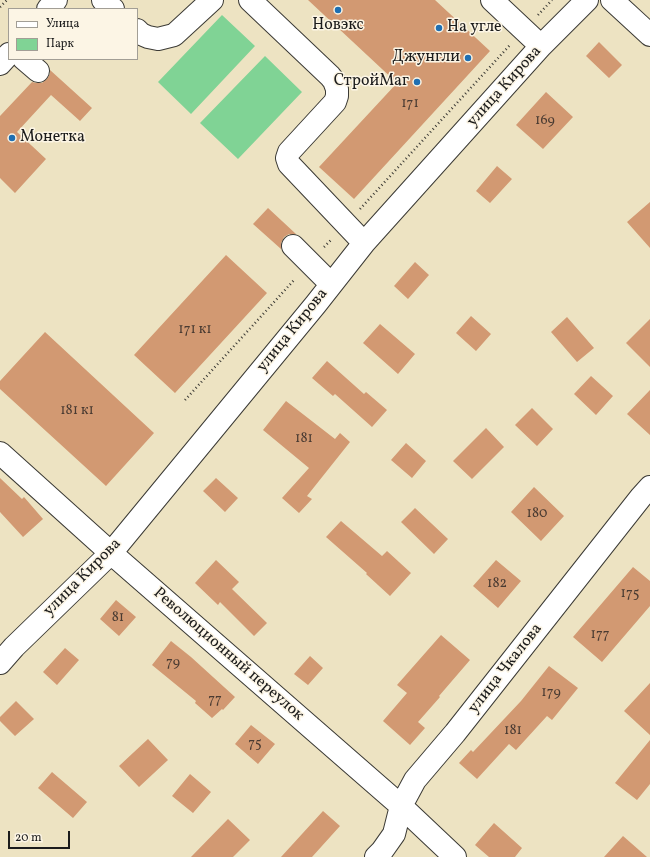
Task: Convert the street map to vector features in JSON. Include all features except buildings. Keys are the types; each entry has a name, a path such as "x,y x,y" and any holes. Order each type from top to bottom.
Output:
{"street":[{"path":"49,8 56,0"},
{"path":"103,0 112,8"},
{"path":"138,31 148,37 158,39 174,35 212,0"},
{"path":"250,0 334,81 337,89 335,102 289,152 287,158 289,164 364,243"},
{"path":"492,0 541,46"},
{"name":"улица Кирова","path":"0,663 14,647 111,553 316,304 364,243 541,46 587,0"},
{"path":"612,0 650,35"},
{"path":"0,64 8,55"},
{"path":"293,246 331,284"},
{"name":"Революционный переулок","path":"0,453 111,553 401,806 455,857"},
{"name":"улица Чкалова","path":"376,857 394,834 401,806 415,780 455,733 650,487"}],"path":[{"path":"0,7 7,0"}],"green space":[{"path":"222,15 255,46 191,114 158,82"},
{"path":"265,56 302,92 238,159 200,123"}],"place":[{"name":"Новэкс","path":"338,10"},
{"name":"На угле","path":"439,28"},
{"name":"Джунгли","path":"468,58"},
{"name":"СтройМаг","path":"417,82"},
{"name":"Монетка","path":"12,138"}]}
